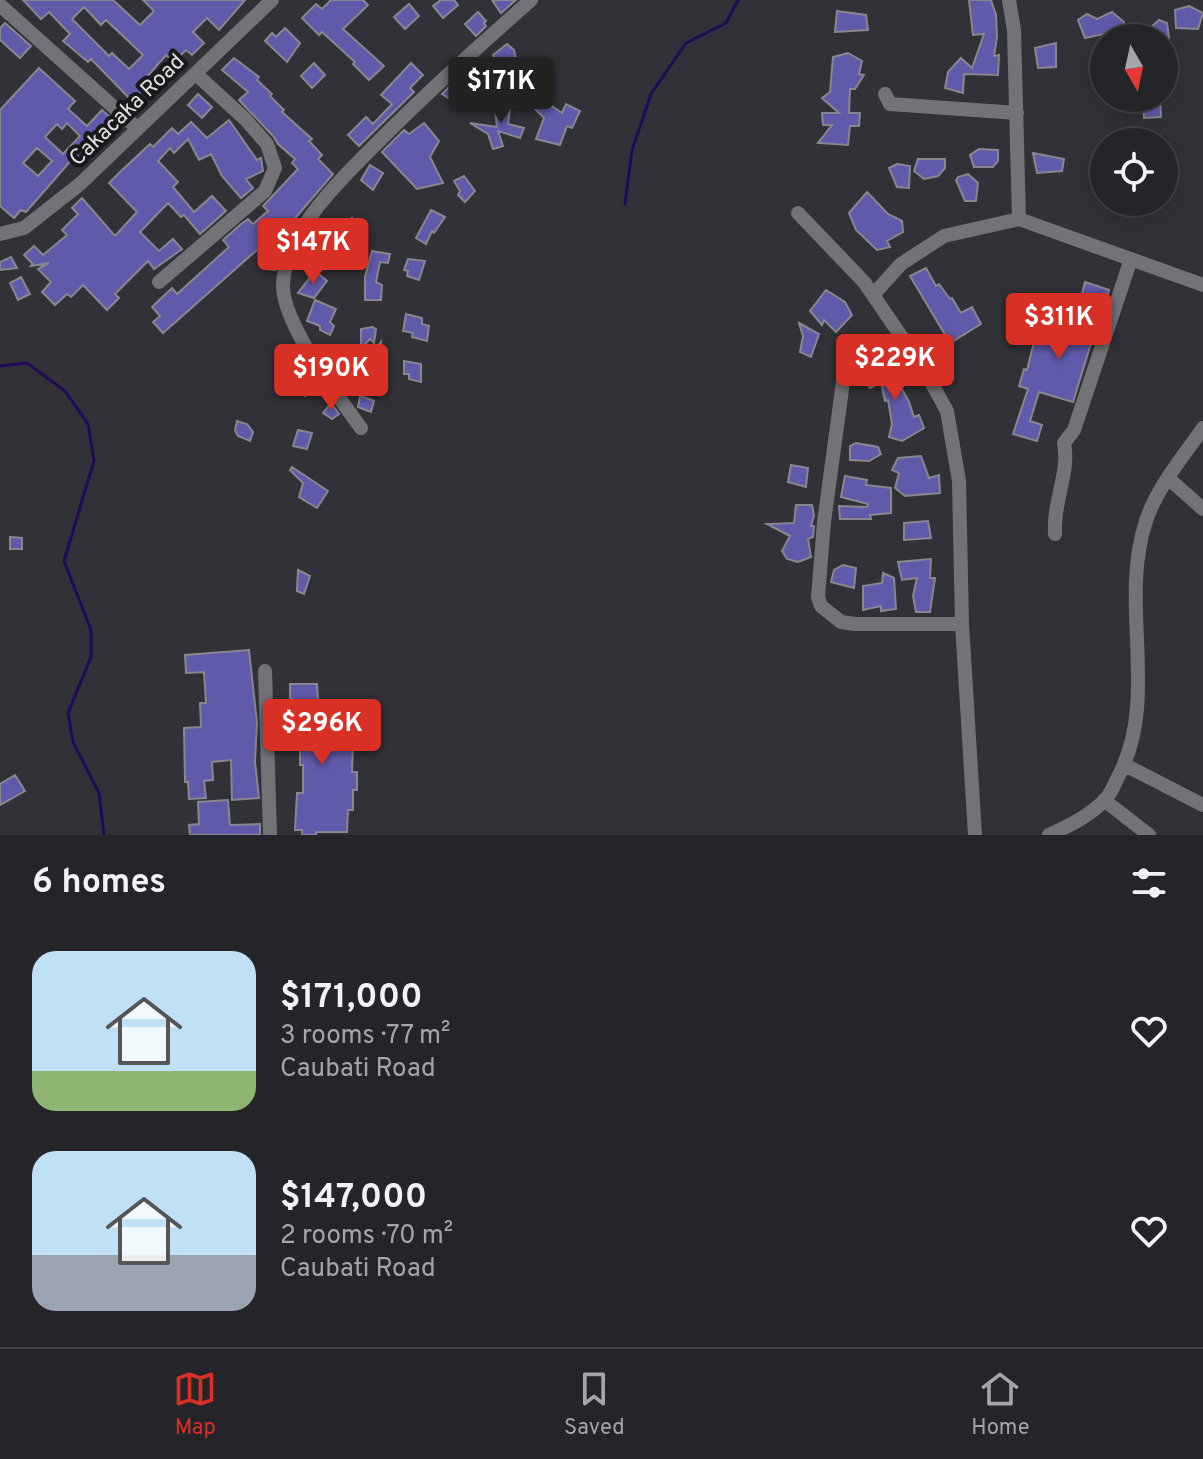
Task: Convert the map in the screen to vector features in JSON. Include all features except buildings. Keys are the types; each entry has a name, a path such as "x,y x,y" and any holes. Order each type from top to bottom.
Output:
{"street":[{"name":"Cakacaka Road","path":"0,234 24,228 80,184 272,0"},
{"path":"361,428 307,350 283,287 288,258 308,221 336,185 452,68 531,0"},
{"path":"1009,0 1014,30 1019,219"},
{"path":"0,5 137,128"},
{"path":"159,282 265,191 275,168 267,144 196,74"},
{"path":"885,94 890,104 1017,113"},
{"path":"798,213 864,282 925,371 947,411 959,481 962,624 975,835"},
{"path":"873,295 901,264 944,236 1019,219 1203,285"},
{"path":"1055,534 1053,513 1067,456 1064,443 1074,430 1131,259"},
{"path":"903,338 847,376 842,386 824,522 818,597 821,606 841,622 863,625 962,624"},
{"path":"1049,835 1077,822 1104,800 1125,765 1138,714 1138,560 1146,521 1168,478 1203,428"},
{"path":"1168,478 1203,509"},
{"path":"265,671 270,835"},
{"path":"1125,765 1203,805"},
{"path":"1104,800 1149,835"}],"waterway":[{"path":"625,204 632,150 651,94 686,43 726,23 738,0"},
{"path":"0,366 27,363 65,391 88,424 94,461 64,561 91,630 91,657 68,713 73,742 99,793 104,835"}]}
